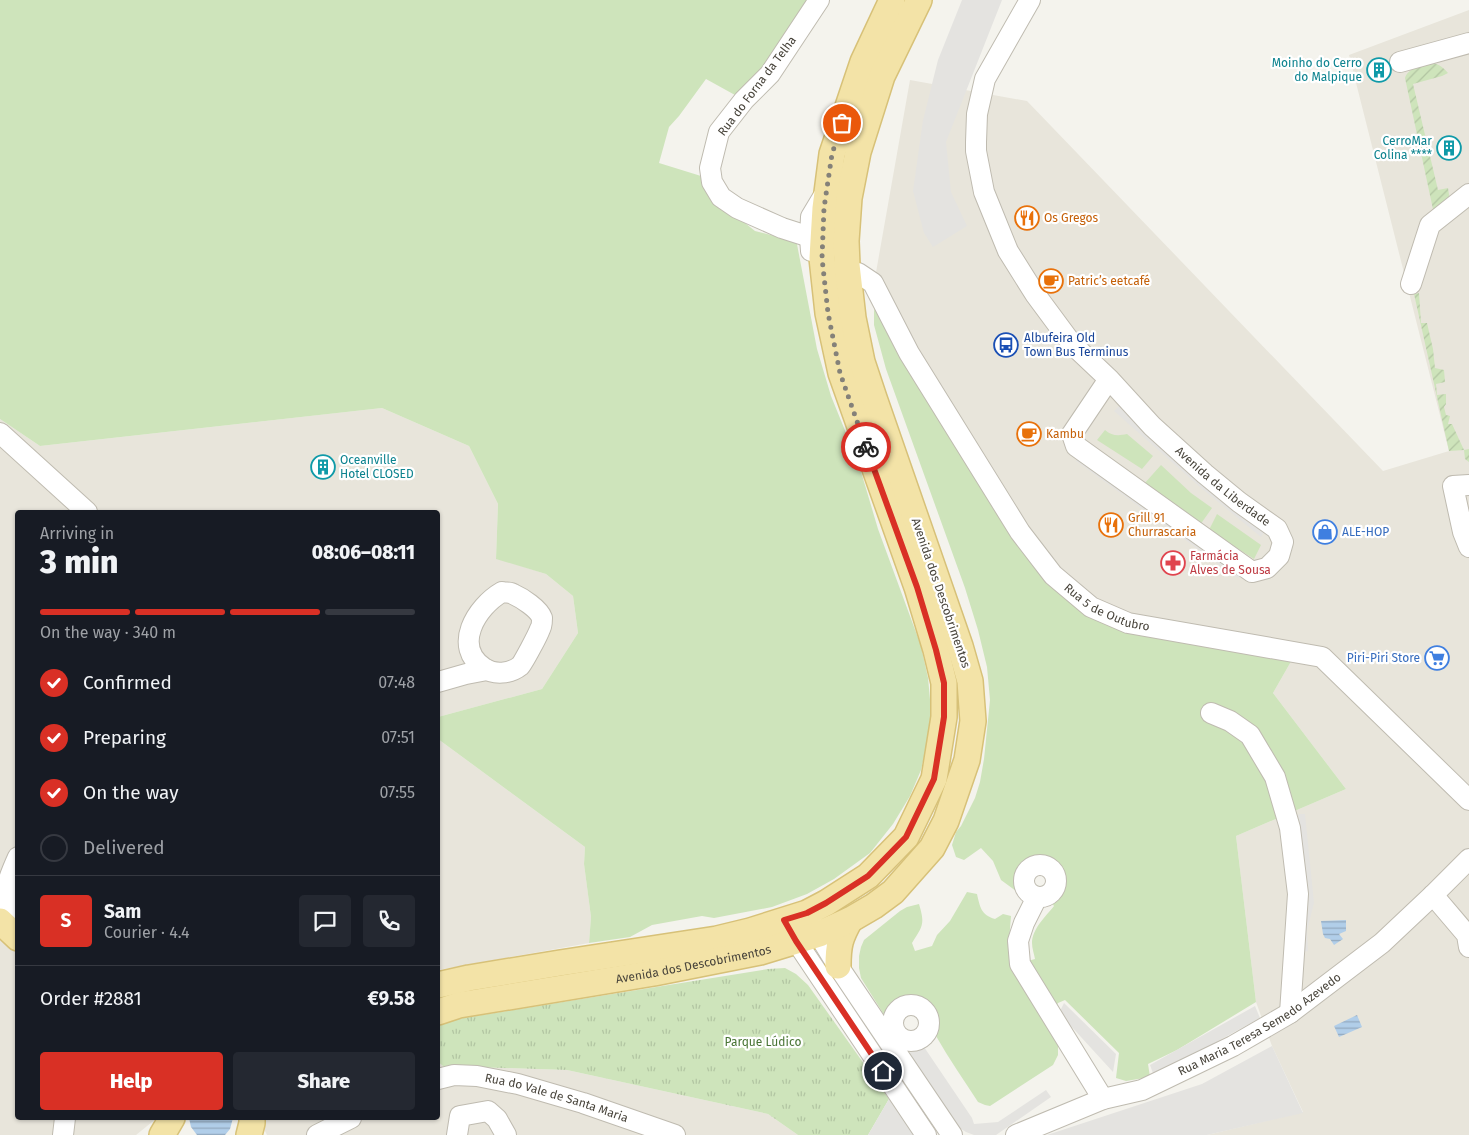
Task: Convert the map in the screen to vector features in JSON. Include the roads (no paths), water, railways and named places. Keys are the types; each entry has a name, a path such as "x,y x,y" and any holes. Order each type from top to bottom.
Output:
{"main road":[{"name":"Avenida dos Descobrimentos","path":"440,1011 459,1005 654,974 760,952 801,927 826,903 868,876 906,837 934,779 944,717 944,683 917,587 840,373 828,313 822,258 824,208 832,154 862,62 892,0"},
{"name":"Avenida dos Descobrimentos","path":"440,985 469,978 850,920 893,892 932,848 946,821 967,760 972,721 970,681 960,646 862,362 853,318 846,241 849,198 858,152 882,76 919,0"},
{"path":"838,966 838,946 841,935 850,920"},
{"path":"0,921 15,935"},
{"path":"162,1135 171,1120"},
{"path":"172,1120 177,1135"}],"street":[{"name":"Rua do Forna da Telha","path":"810,238 737,208 721,197 712,182 710,168 719,132 744,100 770,74 819,0"},
{"name":"Avenida da Liberdade","path":"1030,0 985,79 977,114 976,151 984,192 1008,250 1035,294 1072,344 1109,379 1152,426 1205,474 1239,502 1277,529 1283,542 1279,556 1267,568 1252,572 1076,446 1072,434 1109,379"},
{"path":"1400,62 1469,43"},
{"path":"826,292 812,273 810,238 811,217 827,190"},
{"path":"1410,284 1430,225 1469,194"},
{"name":"Rua 5 de Outubro","path":"858,273 873,283 924,377 1020,532 1053,575 1091,607 1128,623 1322,657 1469,800"},
{"path":"0,433 85,510"},
{"path":"1461,486 1463,532 1469,547"},
{"path":"502,592 512,593 536,608 542,619 541,629 520,666 498,673 487,670 476,663 469,649 468,638 471,628 492,598 502,592"},
{"path":"445,679 460,668 469,649"},
{"path":"445,679 487,670"},
{"path":"1211,713 1230,721 1250,736 1276,777 1290,828 1298,894 1290,1013"},
{"path":"0,860 15,855"},
{"path":"0,865 15,856"},
{"path":"0,881 15,858"},
{"name":"Rua Maria Teresa Semedo Azevedo","path":"1016,1135 1103,1099 1142,1090 1232,1046 1290,1013 1382,942 1468,861"},
{"path":"15,862 4,897 10,919 15,927"},
{"path":"1433,895 1467,935 1469,947"},
{"path":"1037,897 1024,923 1018,941 1020,964 1103,1099"},
{"path":"801,927 838,966 952,1133"},
{"path":"801,927 926,1135"},
{"name":"Rua do Vale de Santa Maria","path":"440,1078 454,1075 477,1076 518,1084 583,1103 675,1135"},
{"path":"457,1135 460,1116 488,1111 496,1119 506,1135"},
{"path":"64,1135 65,1120"},
{"path":"318,1134 347,1120"}],"water":[{"path":"1346,920 1346,931 1339,934 1343,939 1334,945 1330,939 1325,938 1321,921"},
{"path":"1357,1015 1362,1027 1339,1037 1334,1026"},
{"path":"189,1120 232,1120 230,1129 225,1135 197,1135 191,1127"}],"place":[{"name":"Moinho do Cerro do Malpique","path":"1379,70"},
{"name":"CerroMar Colina ****","path":"1449,148"},
{"name":"Os Gregos","path":"1027,218"},
{"name":"Patric’s eetcafé","path":"1051,281"},
{"name":"Albufeira Old Town Bus Terminus","path":"1006,345"},
{"name":"Kambu","path":"1029,434"},
{"name":"Oceanville Hotel CLOSED","path":"323,467"},
{"name":"Grill 91 Churrascaria","path":"1111,525"},
{"name":"ALE-HOP","path":"1325,532"},
{"name":"Farmácia Alves de Sousa","path":"1173,563"},
{"name":"Piri-Piri Store","path":"1437,658"}],"park label":[{"name":"Parque Lúdico","path":"763,1042"}]}
